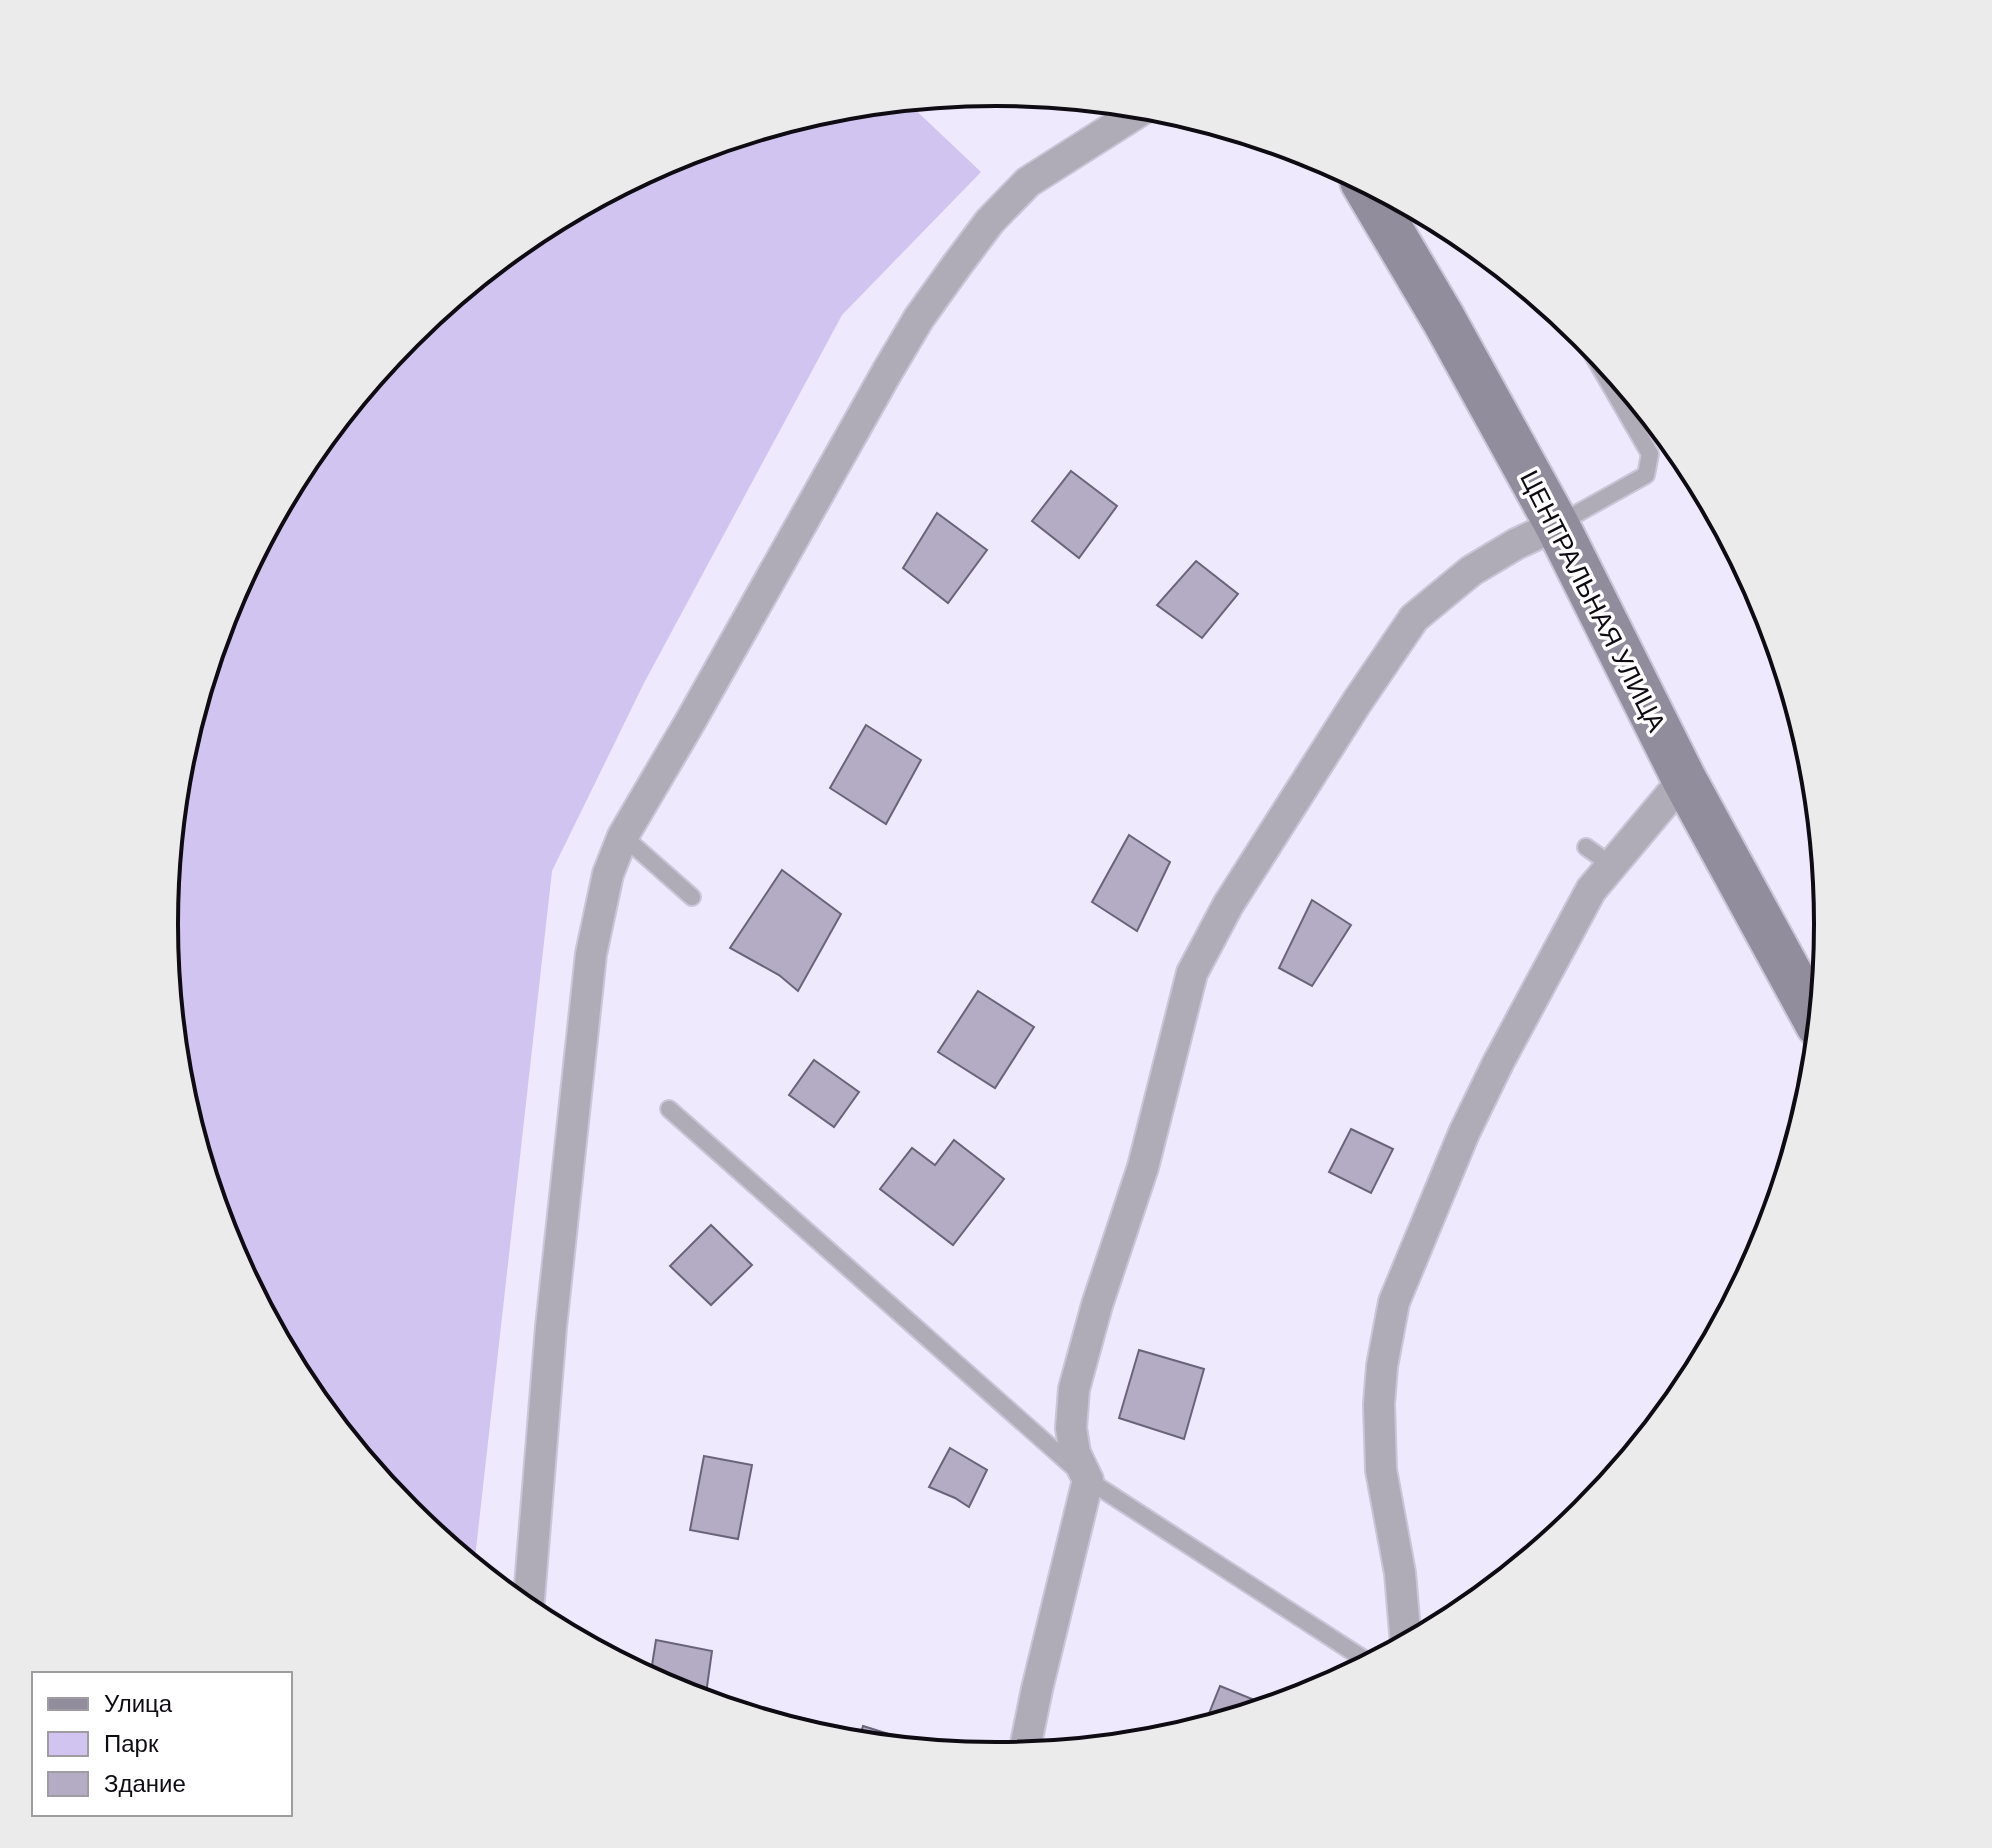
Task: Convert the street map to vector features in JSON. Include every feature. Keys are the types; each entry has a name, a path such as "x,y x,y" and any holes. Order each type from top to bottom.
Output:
{"main road":[{"name":"ЦЕНТРАЛЬНАЯ УЛИЦА","path":"1372,198 1444,320 1557,525 1684,779 1809,1009"}],"street":[{"path":"529,1595 551,1327 591,954 608,874 623,836 895,358 957,265 990,221 1028,182 1129,117"},
{"path":"1026,1741 1088,1480 1075,1453 1071,1428 1074,1389 1097,1305 1143,1167 1192,973 1228,905 1414,618 1471,571 1516,544 1557,525"},
{"path":"1405,1632 1400,1573 1381,1470 1379,1404 1382,1366 1394,1302 1464,1133 1591,890 1598,855 1684,779"}],"lane":[{"path":"1557,525 1646,475 1650,454 1609,383"},
{"path":"623,836 692,897"},
{"path":"669,1109 1088,1480 1360,1657"}],"green space":[{"path":"916,110 981,172 842,315 644,683 552,871 475,1554 381,1463 316,1378 262,1286 221,1187 206,1136 185,1031 178,924 185,817 206,712 221,661 262,562 316,470 347,426 418,346 498,275 587,216 683,168 784,134 836,122"}],"building":[{"path":"1071,471 1117,506 1079,558 1032,521"},
{"path":"937,513 987,550 948,603 903,568"},
{"path":"1196,561 1238,594 1202,638 1157,605"},
{"path":"866,725 921,760 886,824 830,788"},
{"path":"1129,835 1170,862 1137,931 1092,902"},
{"path":"782,870 841,914 798,991 779,975 730,948"},
{"path":"1312,900 1351,925 1312,986 1279,968"},
{"path":"978,991 1034,1027 995,1088 938,1052"},
{"path":"814,1060 859,1092 834,1127 789,1095"},
{"path":"1351,1129 1393,1149 1371,1193 1329,1172"},
{"path":"954,1140 1004,1179 953,1245 880,1189 912,1148 935,1165"},
{"path":"711,1225 752,1265 711,1305 670,1266"},
{"path":"1139,1350 1204,1369 1184,1439 1119,1418"},
{"path":"950,1448 987,1470 969,1507 929,1487"},
{"path":"704,1456 752,1465 738,1539 690,1530"},
{"path":"656,1640 712,1651 707,1689 652,1666"},
{"path":"1220,1686 1255,1700 1209,1714"},
{"path":"863,1726 893,1735 889,1735 862,1730"}]}
